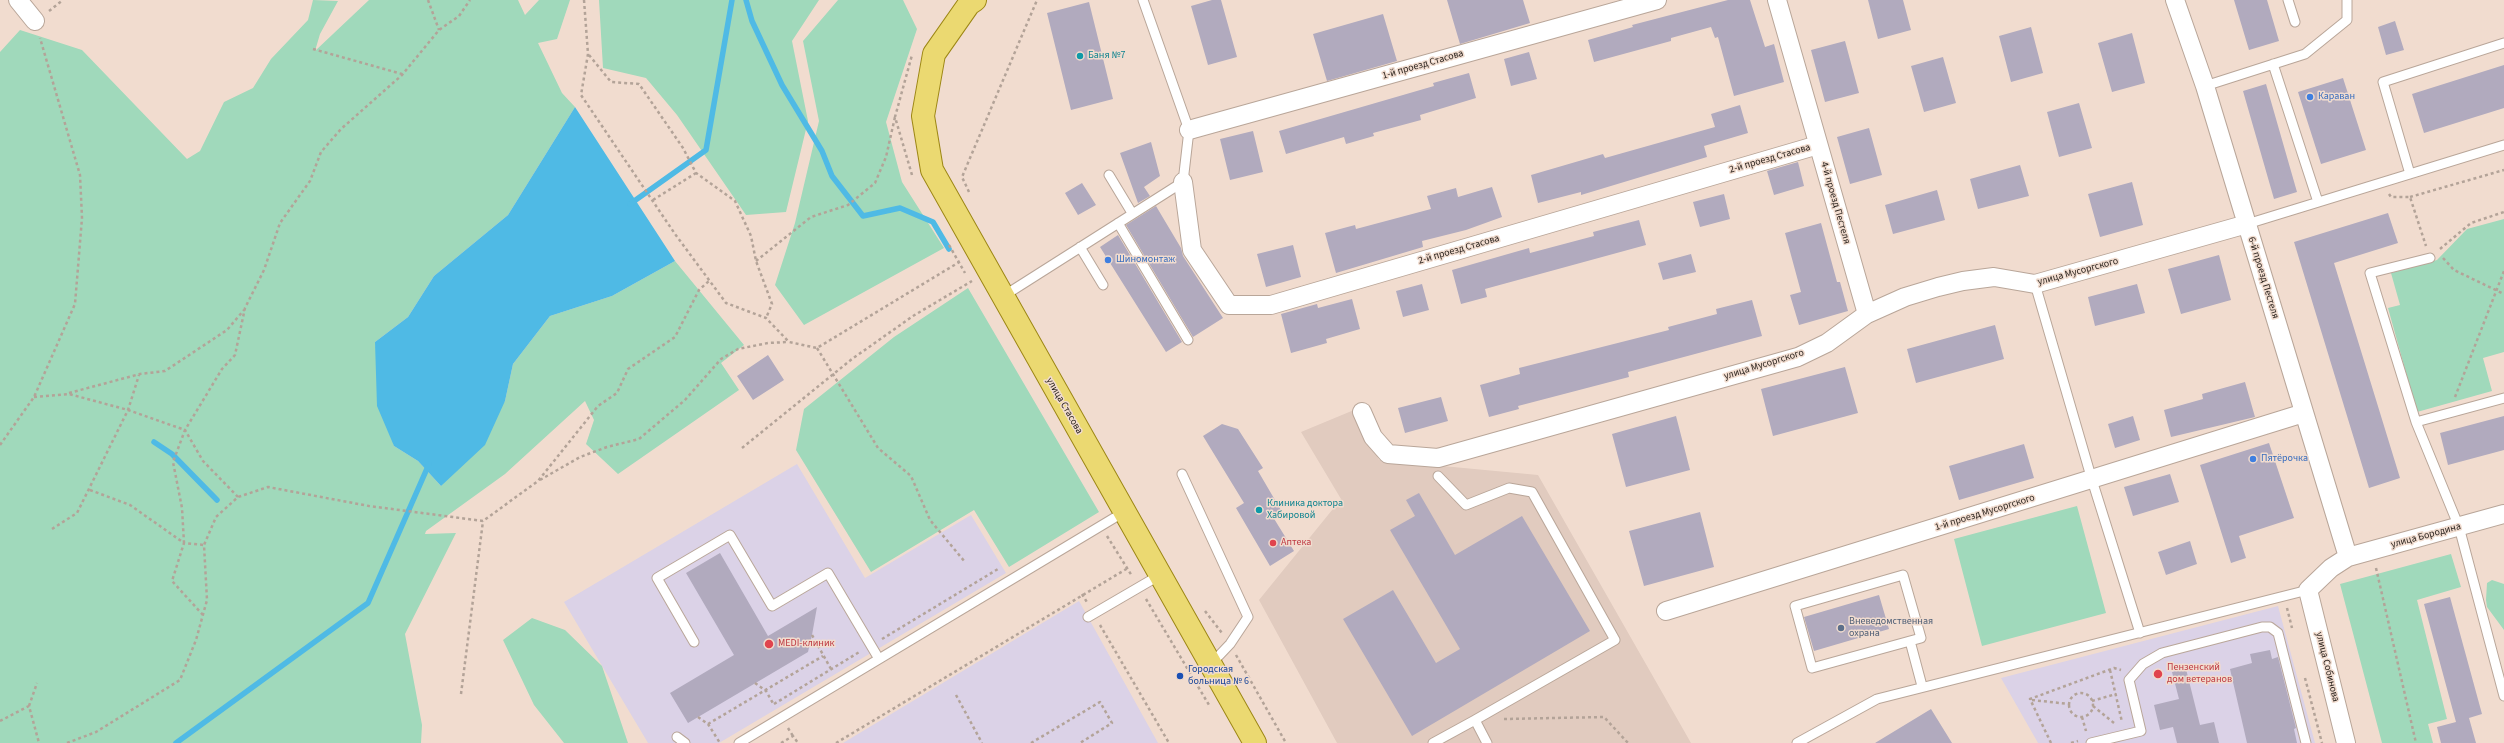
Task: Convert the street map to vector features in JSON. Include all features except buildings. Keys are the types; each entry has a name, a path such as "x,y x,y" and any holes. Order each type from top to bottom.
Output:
{"main road":[{"name":"улица Стасова","path":"976,0 969,4 934,54 923,116 932,170 972,244 1255,743"}],"street":[{"path":"18,0 35,21"},
{"name":"1-й проезд Стасова","path":"1189,130 1657,0"},
{"name":"4-й проезд Пестеля","path":"1777,0 1867,314"},
{"name":"6-й проезд Пестеля","path":"2174,0 2205,86 2348,557"},
{"name":"2-й проезд Стасова","path":"1183,182 1192,250 1229,305 1271,305 1818,145"},
{"name":"улица Мусоргского","path":"1362,412 1373,437 1388,454 1438,458 1798,357 1827,343 1867,314 1905,297 1962,281 1994,277 2035,284 2247,224"},
{"name":"1-й проезд Мусоргского","path":"1666,611 2304,413"},
{"name":"улица Бородина","path":"2308,590 2331,568 2348,557 2504,514"},
{"name":"улица Собинова","path":"2308,590 2346,743"}],"lane":[{"path":"1002,297 1183,182 1189,130 1143,0"},
{"path":"2288,0 2295,22"},
{"path":"2205,86 2305,54 2347,20 2347,0"},
{"path":"2410,174 2383,82 2504,43"},
{"path":"2273,64 2318,202"},
{"path":"2247,224 2504,145"},
{"path":"1109,175 1132,213"},
{"path":"1118,223 1188,340"},
{"path":"1080,247 1103,285"},
{"path":"2434,255 2370,273 2416,422 2459,527 2504,696"},
{"path":"2035,284 2092,480 2140,633"},
{"path":"2416,422 2504,398"},
{"path":"1182,474 1248,617 1230,644 1210,665"},
{"path":"1433,743 1615,640 1532,492 1509,488 1466,505 1438,476"},
{"path":"739,743 879,659 1023,577 1124,512"},
{"path":"694,642 657,578 730,535 772,606 828,573 879,659"},
{"path":"1091,615 1160,575"},
{"path":"1903,575 1921,638 1910,641 1812,668 1795,606 1903,575"},
{"path":"1797,743 1877,699 1922,686 2308,590"},
{"path":"2087,742 2141,732 2129,680 2143,664 2162,653 2262,627 2270,627 2278,633 2306,743"},
{"path":"1910,641 1922,686"},
{"path":"1475,720 1487,743"},
{"path":"677,737 685,743"}],"path":[{"path":"428,0 439,30"},
{"path":"34,397 69,394 140,374 165,370 227,330 245,308 264,270 280,223 310,181 321,152 342,129 402,75 439,30 459,16 470,0"},
{"path":"584,0 588,54 581,95 726,303 766,318 788,342"},
{"path":"972,198 962,178 1037,0"},
{"path":"0,445 34,397 75,304 82,218 80,175 35,21"},
{"path":"313,49 402,75"},
{"path":"588,54 611,82 639,84 683,148 696,173 735,200 751,236 756,261 772,304 766,318"},
{"path":"756,261 810,217 856,201 875,183 886,158 895,117"},
{"path":"2381,182 2391,197 2410,197 2504,170"},
{"path":"653,200 696,173"},
{"path":"2410,197 2434,255 2454,270 2504,294"},
{"path":"2434,255 2471,223 2504,212"},
{"path":"66,743 96,732 180,680 196,640 206,600 204,545 216,517 238,497 268,487 369,506 483,521 538,482 580,457 606,447 638,440 685,400 721,359 738,349 768,342 788,342 817,348 959,263 972,244"},
{"path":"2449,413 2504,271"},
{"path":"742,448 834,374 913,316 988,272"},
{"path":"538,482 598,406 617,393 628,369 675,336 698,290 710,281"},
{"path":"202,615 172,581 184,543 182,508 173,462 185,430 222,369 235,355 245,308"},
{"path":"817,348 878,448 911,476 930,520 966,562"},
{"path":"52,528 77,513 90,490 128,410 140,374"},
{"path":"69,394 128,410 185,430 203,461 238,497"},
{"path":"90,490 130,505 184,543 204,545"},
{"path":"461,694 483,521"},
{"path":"1101,526 1128,568 1212,710"},
{"path":"2372,550 2416,743"},
{"path":"836,743 1082,594 1128,568"},
{"path":"774,704 998,569"},
{"path":"1082,594 1091,615 1168,743"},
{"path":"1202,607 1230,644 1286,743"},
{"path":"812,635 840,683"},
{"path":"708,724 823,656"},
{"path":"2093,706 2089,713 2082,717 2071,712 2069,704 2072,697 2078,693 2086,694 2092,701 2093,706 2120,728 2122,723 2110,670"},
{"path":"2030,700 2110,670 2136,672"},
{"path":"37,683 29,706 39,743"},
{"path":"755,683 766,691"},
{"path":"2092,701 2131,690"},
{"path":"956,695 982,743"},
{"path":"2030,700 2069,704"},
{"path":"2030,700 2051,743"},
{"path":"1031,743 1100,702 1112,723 1080,743"},
{"path":"0,721 29,706"},
{"path":"698,717 708,724 720,743"},
{"path":"1475,720 1604,717 1628,743"},
{"path":"781,743 793,736 798,743"},
{"path":"2071,743 2087,742"}],"shaded area":[{"path":"1354,410 1379,460 1538,475 1691,743 1337,743 1259,600 1341,499 1301,432"},
{"path":"797,464 865,578 971,515 1006,573 719,743 648,743 564,602"},
{"path":"1079,601 1158,743 843,743"},
{"name":"Пензенский дом ветеранов","path":"2278,606 2315,743 2038,743 2001,678"}],"green space":[{"path":"313,0 338,1 320,34 315,51 369,0 518,0 525,15 539,0 570,0 557,39 538,43 562,93 575,107 508,215 434,276 408,317 375,342 394,446 418,461 441,486 505,401 513,364 550,316 612,296 675,261 744,345 721,363 739,390 618,474 586,444 594,420 585,401 505,474 426,531 425,534 456,533 405,634 422,725 421,743 0,743 0,52 20,30 82,50 187,159 200,151 224,102 253,88 271,59 308,20"},
{"path":"599,0 819,0 792,41 808,121 786,212 746,215 677,115 646,78 603,68"},
{"path":"838,0 903,0 917,29 886,122 902,182 944,248 804,325 775,285 795,223 819,121 803,41"},
{"path":"2504,219 2504,352 2483,358 2492,391 2417,412 2388,308 2400,305 2391,273 2437,260 2467,229"},
{"path":"968,288 1099,512 1009,567 974,510 871,572 796,450 804,409 894,337"},
{"path":"2077,506 2106,613 1982,646 1954,539"},
{"path":"2451,554 2461,587 2417,600 2447,719 2428,724 2433,743 2382,743 2340,584"},
{"path":"2492,580 2504,584 2504,630 2487,607 2487,583"},
{"path":"532,618 565,630 602,666 628,743 564,743 534,705 503,640"}],"water":[{"path":"575,107 675,261 612,296 550,316 513,364 505,401 485,445 441,486 418,461 394,446 377,406 375,342 408,317 434,276 508,215"}],"waterway":[{"path":"630,204 706,150 732,0"},
{"path":"746,0 752,21 782,85 822,151 832,176 863,216 900,208 933,222 949,249"},
{"path":"154,442 172,454 217,500"},
{"path":"176,743 368,603 429,464"}],"place":[{"name":"Баня №7","path":"1080,56"},
{"name":"Караван","path":"2310,97"},
{"name":"Шиномонтаж","path":"1108,260"},
{"name":"Пятёрочка","path":"2253,459"},
{"name":"Клиника доктора Хабировой","path":"1259,510"},
{"name":"Аптека","path":"1273,543"},
{"name":"Вневедомственная охрана","path":"1841,628"},
{"name":"MEDI-клиник","path":"769,644"},
{"name":"Пензенский дом ветеранов","path":"2158,674"},
{"name":"Городская больница № 6","path":"1180,676"}]}
